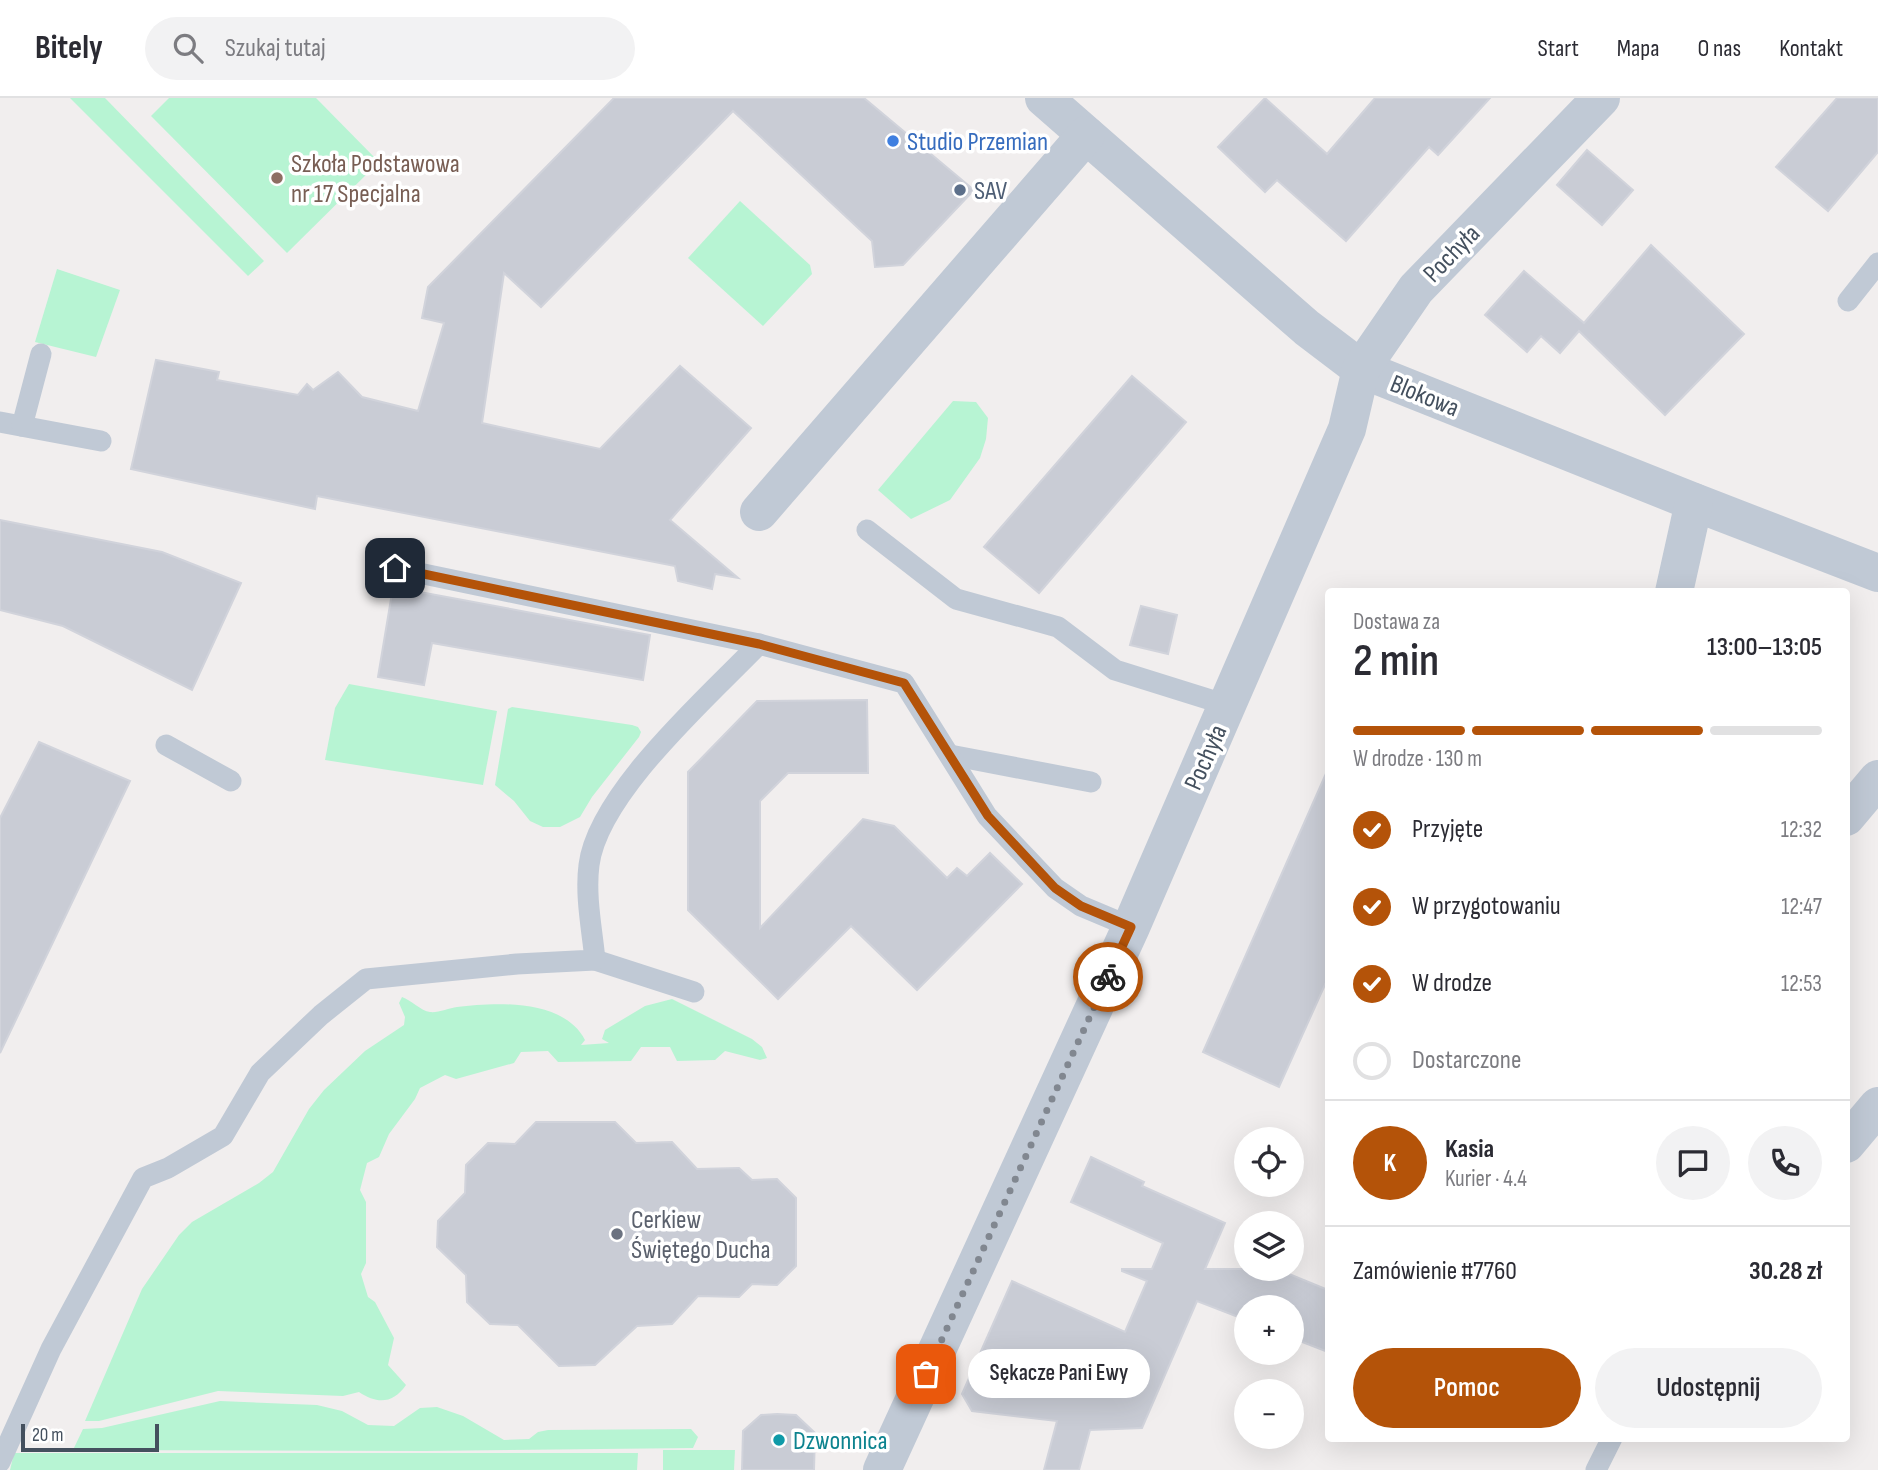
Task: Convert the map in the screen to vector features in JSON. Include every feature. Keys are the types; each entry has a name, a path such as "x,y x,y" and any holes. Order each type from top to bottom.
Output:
{"street":[{"name":"Blokowa","path":"1044,98 1307,328 1361,369 1878,572"},
{"name":"Pochyła","path":"882,1470 1131,927 1347,429 1361,369 1416,289 1601,98"},
{"path":"759,512 1086,135"},
{"path":"1675,588 1694,502"},
{"path":"1850,812 1878,779"},
{"path":"1850,1139 1878,1106"}],"lane":[{"path":"1848,301 1878,263"},
{"path":"22,426 41,354"},
{"path":"0,422 101,440"},
{"path":"867,530 956,599 1058,627 1115,670 1227,705"},
{"path":"395,568 759,644 904,683 988,816 1055,888 1081,906 1131,927"},
{"path":"595,960 588,887 589,863 598,833 621,794 655,750 759,644"},
{"path":"166,745 231,781"},
{"path":"950,755 1091,782"},
{"path":"0,1462 51,1349 143,1178 168,1168 223,1136 260,1073 321,1015 366,979 517,964 595,960 694,992"},
{"path":"1596,1470 1610,1442"}],"green space":[{"path":"70,98 105,98 264,261 248,276"},
{"path":"169,98 316,98 379,162 287,253 151,116"},
{"path":"740,201 810,265 812,274 763,326 688,258"},
{"path":"57,269 120,290 96,357 35,342"},
{"path":"953,401 976,402 988,418 986,439 980,458 950,500 911,519 878,490"},
{"path":"349,684 497,711 483,785 325,760 335,708"},
{"path":"512,707 632,725 638,727 641,732 580,817 560,827 543,827 530,821 514,801 495,785 508,709"},
{"path":"402,997 430,1012 491,1004 546,1010 575,1027 585,1040 581,1045 609,1043 602,1039 605,1030 645,1006 672,999 752,1039 762,1047 767,1058 760,1060 725,1051 715,1060 677,1061 670,1047 641,1047 631,1061 558,1062 548,1051 521,1052 514,1063 456,1079 445,1075 420,1088 389,1134 379,1157 367,1163 360,1190 366,1202 366,1263 361,1274 368,1297 375,1302 394,1338 388,1365 406,1385 396,1396 378,1400 359,1392 343,1396 218,1391 99,1421 85,1421 142,1289 179,1235 192,1222 273,1172 309,1109 324,1090 365,1051 404,1025 405,1017 399,1003"},
{"path":"220,1401 317,1405 342,1411 368,1425 394,1426 420,1408 437,1407 463,1416 504,1440 529,1439 538,1432 548,1430 691,1429 698,1437 693,1448 425,1451 73,1450 83,1429 102,1428"},
{"path":"663,1450 735,1450 734,1470 663,1470"},
{"path":"14,1453 638,1453 637,1470 10,1470"}],"building":[{"path":"614,98 864,98 974,190 903,265 875,267 872,241 733,111 541,307 504,273 482,423 600,449 680,366 751,428 670,520 738,578 715,574 712,589 678,581 675,566 317,496 315,509 131,469 156,360 219,372 217,380 298,395 307,384 313,390 338,372 362,397 418,411 444,323 422,318 428,287"},
{"path":"1265,98 1327,154 1375,98 1490,98 1438,155 1429,147 1346,241 1277,180 1265,192 1218,147"},
{"path":"1837,98 1878,98 1878,152 1828,211 1776,167"},
{"path":"1587,150 1633,190 1602,225 1557,185"},
{"path":"1651,245 1744,334 1665,415 1579,331 1560,353 1541,336 1527,352 1485,315 1524,271 1584,323"},
{"path":"1132,376 1186,422 1039,593 984,547"},
{"path":"0,520 162,552 241,583 192,690 63,626 0,610"},
{"path":"393,587 650,635 643,680 432,643 424,685 378,677"},
{"path":"1141,606 1177,615 1168,654 1130,645"},
{"path":"867,700 868,773 788,773 760,801 760,928 863,819 894,826 947,878 957,868 967,876 990,853 1022,884 917,990 851,926 778,999 688,910 688,772 757,701"},
{"path":"39,742 130,781 0,1053 0,818"},
{"path":"1325,776 1325,985 1279,1087 1203,1052"},
{"name":"Cerkiew Świętego Ducha","path":"536,1122 615,1122 636,1143 672,1142 697,1169 739,1168 752,1180 777,1179 796,1198 796,1266 777,1285 752,1284 739,1297 698,1296 672,1324 637,1326 595,1365 559,1366 518,1325 490,1324 467,1302 466,1275 437,1247 438,1221 465,1193 466,1165 488,1143 515,1144"},
{"path":"1091,1157 1144,1182 1142,1186 1225,1223 1205,1269 1234,1269 1234,1281 1304,1280 1325,1289 1325,1351 1304,1343 1304,1295 1234,1295 1234,1315 1197,1301 1142,1428 1090,1430 1079,1470 1044,1470 1057,1421 972,1411 962,1394 1012,1281 1125,1332 1147,1281 1122,1269 1152,1269 1163,1243 1071,1202"},
{"name":"Dzwonnica","path":"761,1415 796,1415 815,1433 814,1470 742,1470 743,1431"}],"way so far":[{"path":"926,1374 1108,977"}],"place":[{"name":"Studio Przemian","path":"893,141"},
{"name":"Szkoła Podstawowa nr 17 Specjalna","path":"277,178"},
{"name":"SAV","path":"960,190"},
{"name":"Cerkiew Świętego Ducha","path":"617,1234"},
{"name":"Sękacze Pani Ewy","path":"926,1374"},
{"name":"Dzwonnica","path":"779,1440"}],"route":[{"path":"395,568 759,644 904,683 988,816 1055,888 1081,906 1131,927 1108,977"}]}
